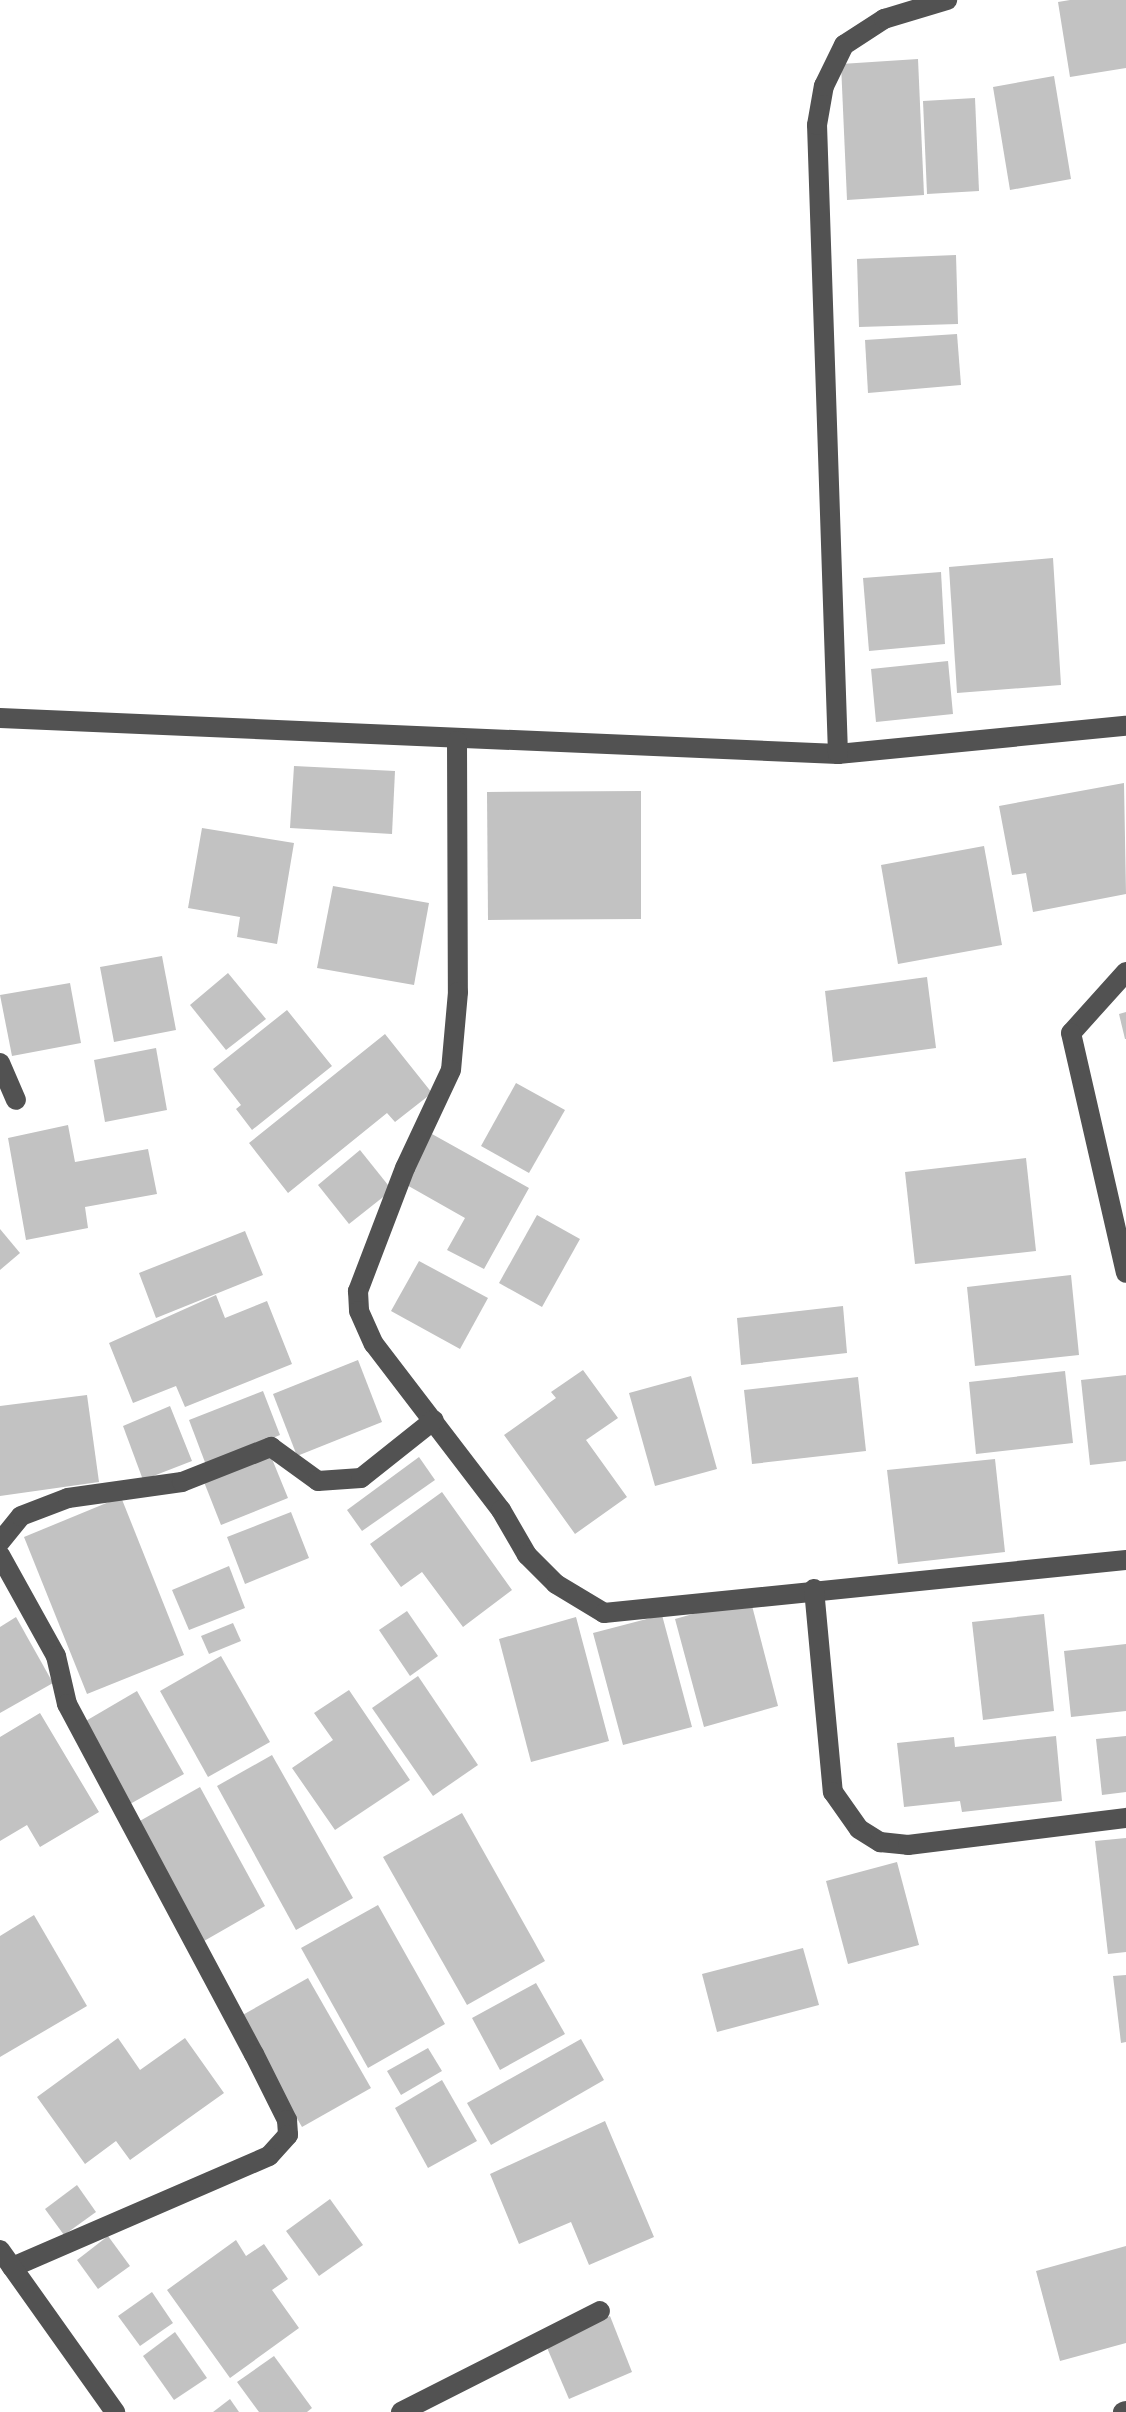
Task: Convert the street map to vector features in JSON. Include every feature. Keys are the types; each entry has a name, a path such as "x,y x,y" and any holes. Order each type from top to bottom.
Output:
{"street":[{"path":"838,754 817,125 824,86 844,45 884,19 947,0"},
{"path":"0,718 457,741 838,754 1126,726"},
{"path":"457,741 458,992 451,1070 405,1168 358,1291 359,1311 374,1344 501,1510 527,1555 556,1584 604,1613 814,1589 1126,1560"},
{"path":"1126,972 1071,1033 1126,1273"},
{"path":"0,1063 16,1100"},
{"path":"0,1542 21,1516 68,1498 182,1482 271,1447 318,1481 361,1478 434,1420"},
{"path":"0,1555 56,1656 67,1704 254,2054 287,2120 288,2135 269,2156 12,2267"},
{"path":"814,1589 833,1792 859,1829 880,1842 908,1845 1126,1818"},
{"path":"0,2250 115,2412"},
{"path":"401,2412 600,2311"}],"building":[{"path":"1126,0 1126,68 1070,77 1058,2"},
{"path":"918,59 924,195 847,200 841,64"},
{"path":"1054,76 1071,179 1010,190 993,87"},
{"path":"975,98 979,191 927,194 923,101"},
{"path":"956,255 958,324 859,327 857,259"},
{"path":"957,334 961,385 868,393 865,340"},
{"path":"1053,558 1061,685 957,693 949,567"},
{"path":"941,572 945,644 869,651 863,578"},
{"path":"948,661 953,714 876,722 871,669"},
{"path":"294,766 395,771 392,834 290,828"},
{"path":"1124,783 1126,894 1033,912 1026,873 1012,875 999,806"},
{"path":"641,791 641,919 488,920 487,792"},
{"path":"202,828 294,843 277,944 237,937 240,917 188,908"},
{"path":"984,846 1002,945 898,964 881,865"},
{"path":"333,886 429,903 414,985 317,968"},
{"path":"162,956 176,1030 114,1042 100,967"},
{"path":"228,973 266,1019 226,1050 190,1005"},
{"path":"927,977 936,1048 833,1062 825,991"},
{"path":"70,983 81,1043 12,1056 0,995"},
{"path":"287,1010 332,1066 252,1130 236,1109 241,1105 213,1069"},
{"path":"1126,1012 1126,1039 1125,1039 1119,1014"},
{"path":"385,1034 432,1093 395,1122 387,1113 288,1193 249,1143"},
{"path":"156,1048 167,1110 105,1122 94,1060"},
{"path":"516,1083 565,1110 529,1173 481,1146"},
{"path":"68,1125 75,1162 148,1149 157,1194 85,1207 88,1228 26,1240 8,1138"},
{"path":"432,1134 529,1188 484,1269 447,1250 465,1218 405,1184"},
{"path":"360,1150 392,1190 349,1224 318,1185"},
{"path":"1026,1158 1036,1251 915,1264 905,1172"},
{"path":"537,1215 580,1239 542,1307 499,1283"},
{"path":"0,1229 20,1253 0,1270"},
{"path":"245,1231 263,1275 156,1318 139,1273"},
{"path":"419,1261 488,1298 460,1349 391,1311"},
{"path":"1071,1275 1079,1355 975,1366 967,1287"},
{"path":"216,1295 225,1318 267,1301 292,1364 185,1407 176,1386 133,1403 109,1343"},
{"path":"843,1306 847,1353 741,1365 737,1318"},
{"path":"358,1360 382,1422 297,1456 273,1394"},
{"path":"583,1370 618,1418 586,1440 627,1497 575,1534 504,1435 556,1398 551,1392"},
{"path":"1065,1371 1073,1443 976,1454 969,1382"},
{"path":"1126,1375 1126,1461 1090,1465 1081,1380"},
{"path":"691,1376 717,1469 655,1486 629,1393"},
{"path":"858,1377 866,1451 752,1464 744,1390"},
{"path":"263,1391 280,1435 206,1465 189,1420"},
{"path":"87,1395 99,1482 0,1496 0,1406"},
{"path":"170,1406 192,1461 143,1480 123,1426"},
{"path":"270,1454 288,1498 221,1525 204,1482"},
{"path":"419,1457 435,1480 362,1531 347,1510"},
{"path":"995,1459 1005,1552 898,1564 887,1470"},
{"path":"442,1492 512,1590 463,1627 422,1572 401,1587 370,1544"},
{"path":"121,1497 184,1655 87,1694 24,1537"},
{"path":"291,1512 309,1558 245,1584 227,1537"},
{"path":"229,1566 245,1608 189,1630 172,1590"},
{"path":"750,1598 778,1706 704,1727 675,1619"},
{"path":"407,1611 438,1656 410,1676 379,1630"},
{"path":"1044,1614 1054,1711 983,1720 972,1622"},
{"path":"662,1615 692,1727 623,1745 593,1633"},
{"path":"16,1617 53,1683 0,1713 0,1627"},
{"path":"576,1617 609,1741 531,1762 499,1639"},
{"path":"233,1623 241,1641 209,1654 201,1636"},
{"path":"1126,1644 1126,1711 1071,1717 1064,1651"},
{"path":"221,1656 270,1742 208,1777 160,1691"},
{"path":"418,1676 478,1765 433,1796 372,1708"},
{"path":"349,1690 410,1780 335,1830 292,1768 333,1740 314,1713"},
{"path":"137,1691 184,1774 130,1804 84,1722"},
{"path":"40,1713 99,1812 40,1847 27,1825 0,1841 0,1737"},
{"path":"1056,1736 1062,1801 962,1812 960,1801 904,1807 897,1743 954,1737 955,1747"},
{"path":"1126,1736 1126,1792 1102,1795 1096,1739"},
{"path":"272,1755 353,1898 296,1930 217,1786"},
{"path":"200,1787 265,1906 204,1941 138,1822"},
{"path":"462,1813 545,1961 467,2005 383,1857"},
{"path":"1126,1838 1126,1952 1108,1954 1095,1841"},
{"path":"897,1862 919,1945 848,1964 826,1881"},
{"path":"378,1905 445,2024 368,2068 301,1948"},
{"path":"34,1915 87,2006 0,2057 0,1936"},
{"path":"803,1948 819,2005 717,2032 702,1974"},
{"path":"1126,1975 1126,2042 1121,2043 1113,1976"},
{"path":"308,1978 371,2088 302,2127 239,2017"},
{"path":"536,1983 565,2034 500,2070 472,2018"},
{"path":"118,2038 140,2070 185,2038 224,2093 130,2160 116,2141 85,2164 37,2097"},
{"path":"581,2039 604,2080 491,2145 467,2103"},
{"path":"428,2048 442,2071 401,2095 387,2071"},
{"path":"442,2080 477,2141 428,2168 395,2108"},
{"path":"605,2121 654,2237 589,2265 571,2222 519,2244 490,2174"},
{"path":"77,2185 96,2212 64,2235 45,2209"},
{"path":"330,2199 363,2245 319,2276 286,2231"},
{"path":"108,2236 130,2266 98,2289 77,2260"},
{"path":"236,2240 246,2256 264,2244 288,2279 272,2290 299,2328 230,2378 167,2290"},
{"path":"1126,2246 1126,2343 1060,2361 1036,2271"},
{"path":"152,2292 173,2323 140,2346 118,2316"},
{"path":"610,2316 632,2372 569,2399 545,2343"},
{"path":"175,2332 207,2378 174,2400 143,2356"},
{"path":"274,2356 312,2408 307,2412 259,2412 237,2382"},
{"path":"230,2399 239,2412 213,2412"}]}
